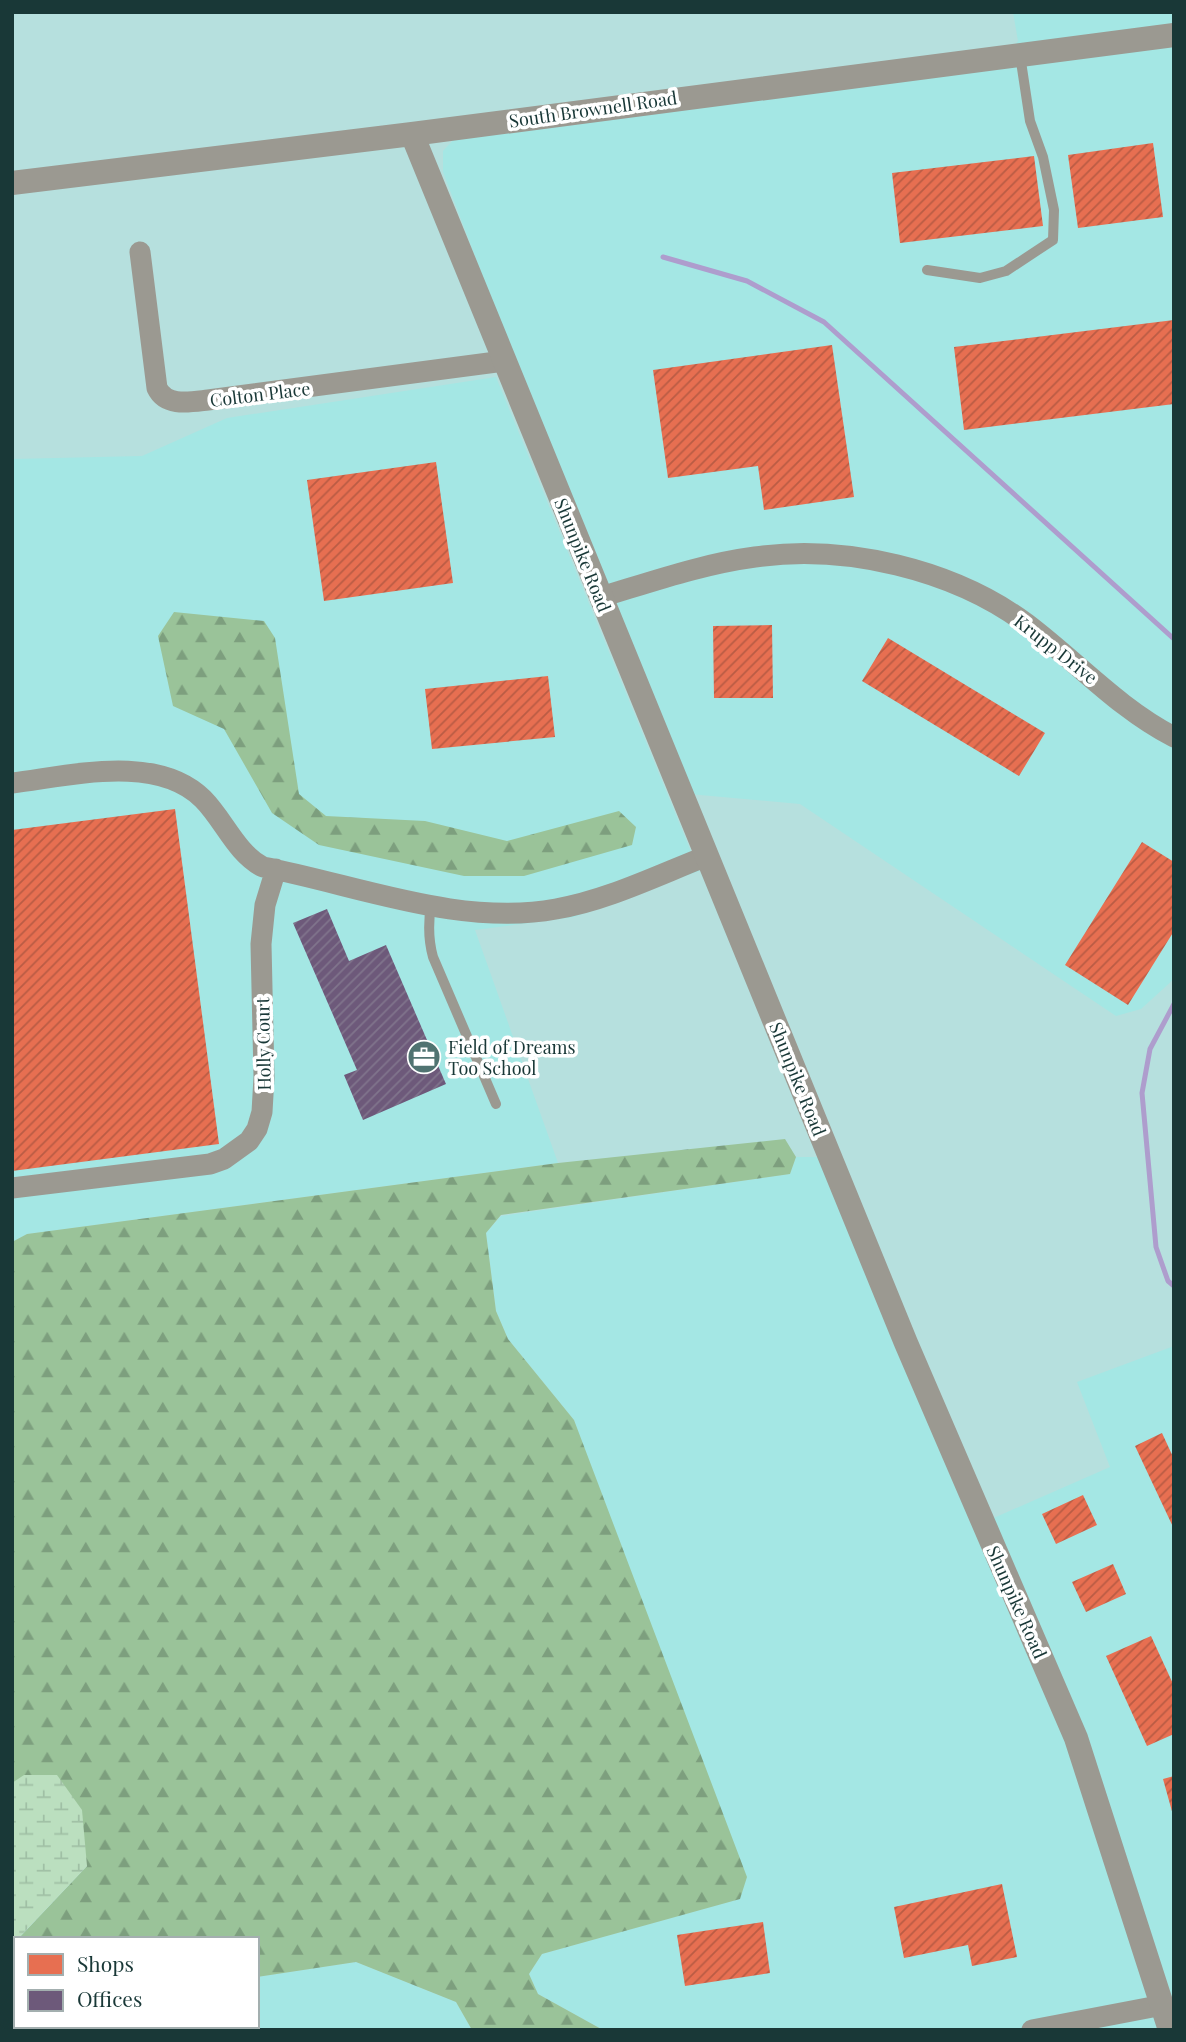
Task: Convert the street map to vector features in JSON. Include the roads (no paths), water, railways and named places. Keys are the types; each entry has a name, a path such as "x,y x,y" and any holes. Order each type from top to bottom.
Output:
{"street":[{"name":"South Brownell Road","path":"12,183 1174,35"},
{"name":"Shunpike Road","path":"412,134 911,1355 1071,1727 1092,1783 1170,2030"},
{"name":"Colton Place","path":"140,252 157,388 164,398 174,401 208,400 505,361"},
{"name":"Krupp Drive","path":"601,597 716,564 775,554 844,555 905,567 952,583 1025,622 1139,715 1174,737"},
{"path":"12,783 115,771 164,776 178,780 203,799 251,861 263,867 431,905 490,914 520,914 555,909 620,890 707,856"},
{"name":"Holly Court","path":"12,1188 210,1164 224,1159 248,1141 257,1129 264,1096 261,944 265,905 276,869"},
{"path":"1032,2030 1163,2005"}],"lane":[{"path":"927,270 980,278 1006,271 1053,240 1054,210 1043,157 1030,121 1020,55"},
{"path":"431,905 428,932 433,957 496,1104"}],"waterway":[{"path":"663,257 747,281 824,322 1174,639"},
{"path":"1174,1004 1150,1049 1142,1093 1156,1247 1168,1281 1174,1286"}],"place":[{"name":"Field of Dreams Too School","path":"424,1057"}]}
